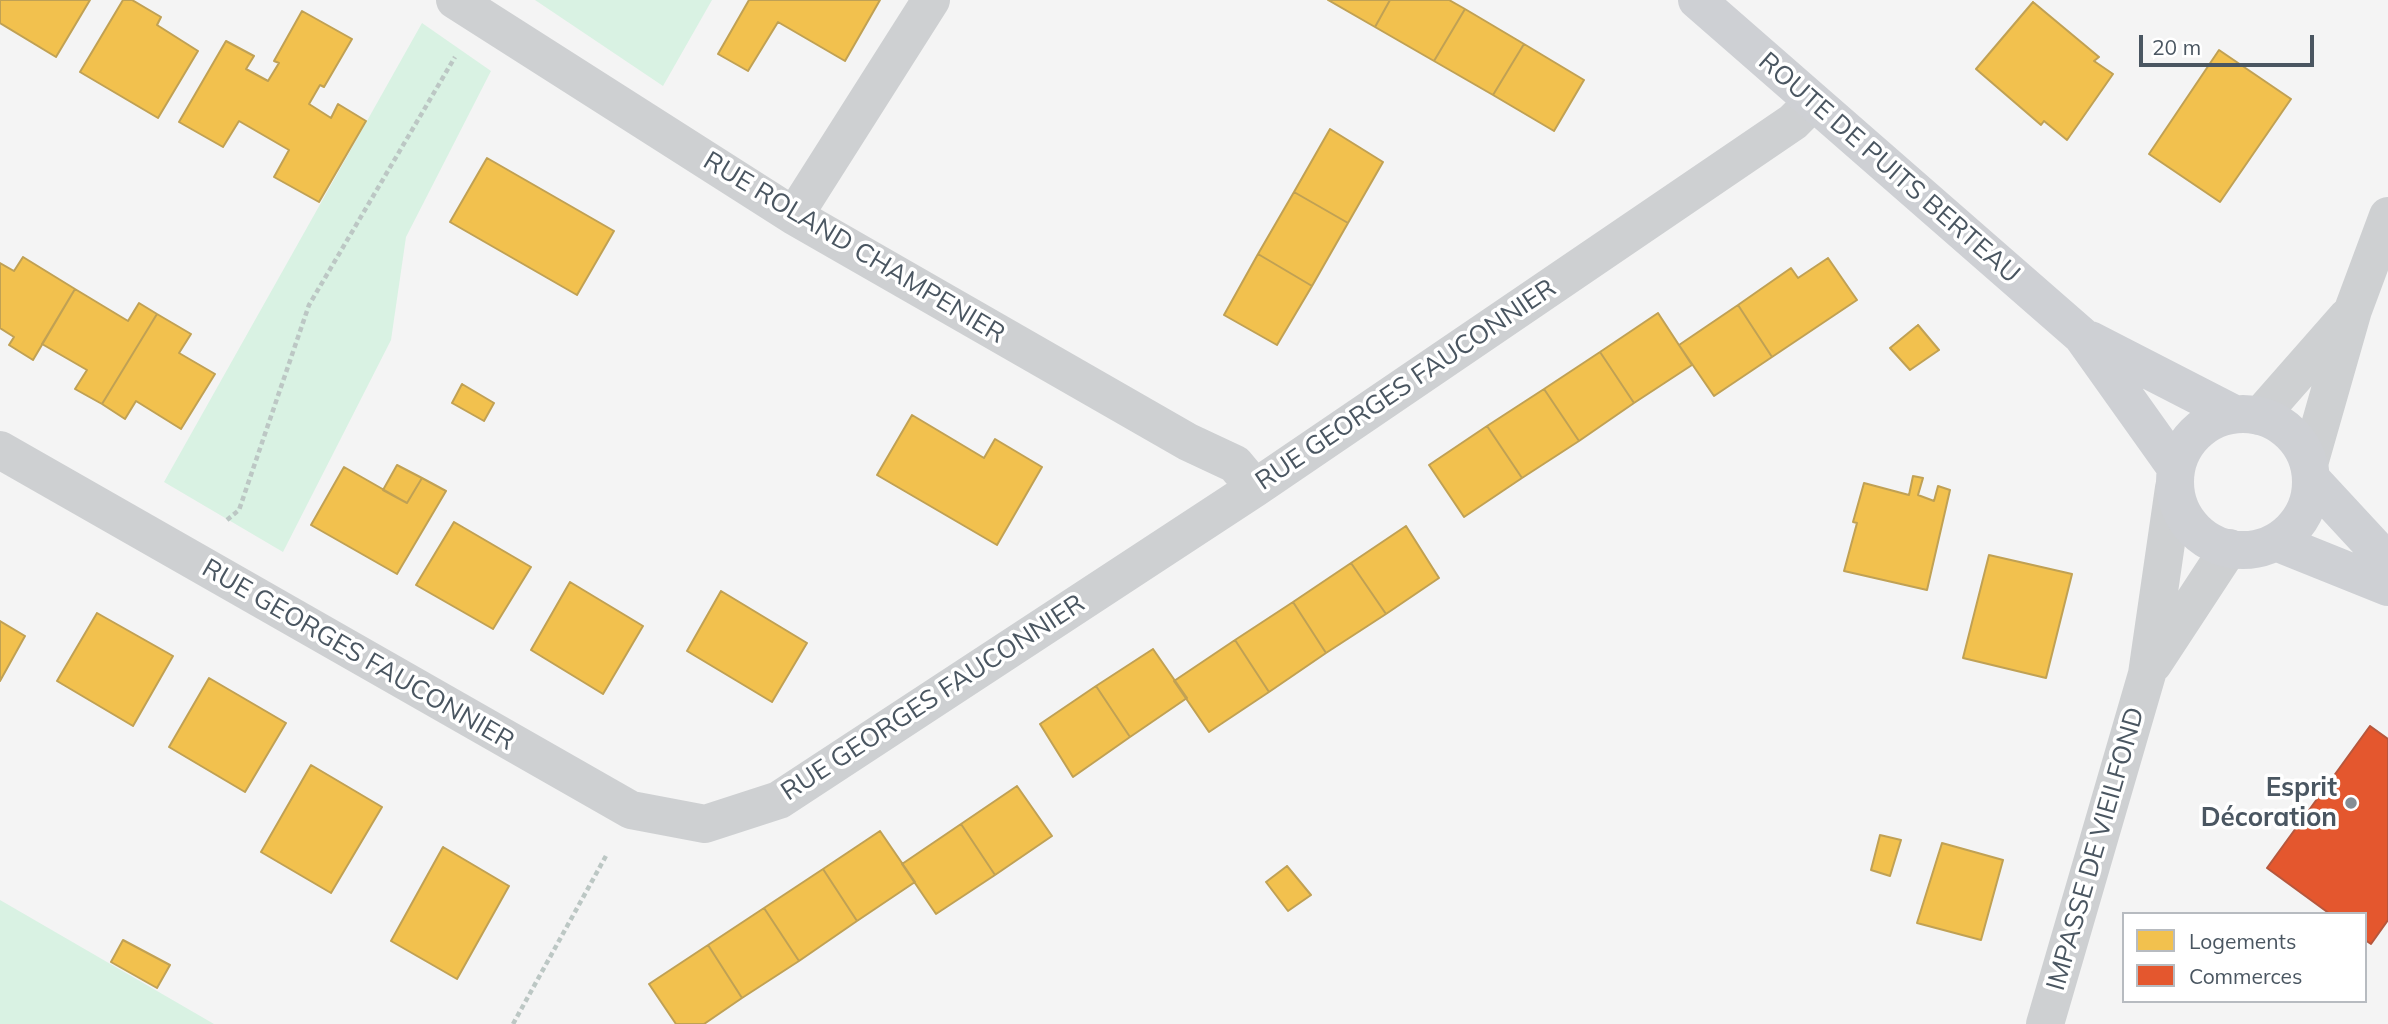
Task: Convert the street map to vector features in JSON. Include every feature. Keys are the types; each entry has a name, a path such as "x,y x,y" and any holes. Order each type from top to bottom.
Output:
{"street":[{"path":"794,216 930,0"},
{"name":"ROUTE DE PUITS BERTEAU","path":"1697,0 2082,336 2247,415"},
{"name":"RUE ROLAND CHAMPENIER","path":"467,8 794,216 1188,442 1235,464 1255,488"},
{"name":"RUE GEORGES FAUCONNIER","path":"0,450 631,810 705,824 779,800 1255,488 1793,122 1813,102"},
{"path":"2388,216 2353,310 2310,472 2310,499 2302,517 2291,531 2276,542 2245,551 2209,541 2192,527 2180,509 2175,478 2183,449 2196,432 2214,421 2247,415 2277,422 2291,433 2302,447 2310,472 2388,562"},
{"path":"2247,415 2353,310"},
{"name":"ROUTE DE PUITS BERTEAU","path":"2082,336 2175,478"},
{"name":"IMPASSE DE VIEILFOND","path":"2045,1024 2147,674 2175,478"},
{"path":"2276,542 2388,587"},
{"name":"IMPASSE DE VIEILFOND","path":"2147,674 2229,548"}],"path":[{"path":"182,555 239,510 309,305 467,8"},
{"path":"513,1024 631,810"}],"green space":[{"path":"535,0 712,0 663,86"},
{"path":"422,23 491,71 406,237 391,340 283,552 164,482"},
{"path":"0,900 214,1024 0,1024"}],"building: Logements":[{"path":"0,0 90,0 56,57 0,23"},
{"path":"123,0 132,0 161,17 157,25 198,51 158,118 80,72"},
{"path":"749,0 880,0 845,61 778,22 748,71 718,54"},
{"path":"1328,0 1390,0 1375,27"},
{"path":"1390,0 1449,0 1465,9 1434,61 1375,27"},
{"path":"2033,2 2099,57 2094,61 2113,74 2067,140 2044,121 2041,125 1976,69"},
{"path":"1465,9 1524,44 1493,95 1434,61"},
{"path":"302,11 352,39 324,87 320,85 309,104 331,118 338,104 366,121 319,202 274,177 289,150 239,121 223,147 179,122 226,41 254,56 246,69 268,81 279,63 274,61"},
{"path":"1524,44 1584,80 1554,131 1493,95"},
{"path":"2219,50 2291,99 2220,202 2149,154"},
{"path":"1330,129 1383,162 1348,223 1294,192"},
{"path":"487,158 614,231 577,295 450,222"},
{"path":"1294,192 1348,223 1312,286 1258,254"},
{"path":"1258,254 1312,286 1277,345 1224,315"},
{"path":"23,257 75,289 33,360 9,345 14,337 0,328 0,263 14,271"},
{"path":"1828,258 1857,300 1772,357 1738,305 1791,268 1798,278"},
{"path":"75,289 128,321 139,303 157,314 102,404 75,389 87,370 42,344"},
{"path":"1738,305 1772,357 1714,396 1679,345"},
{"path":"1658,313 1692,365 1634,403 1600,352"},
{"path":"157,314 191,334 179,353 215,374 181,429 136,401 125,419 102,404"},
{"path":"1918,325 1939,350 1910,370 1890,348"},
{"path":"1600,352 1634,403 1579,441 1544,389"},
{"path":"462,384 494,403 484,421 452,403"},
{"path":"1544,389 1579,441 1522,478 1487,426"},
{"path":"912,415 984,458 995,439 1042,467 997,545 877,475"},
{"path":"1487,426 1522,478 1464,517 1429,465"},
{"path":"397,465 422,478 407,503 383,490"},
{"path":"344,467 407,503 422,478 446,491 397,574 311,525"},
{"path":"1913,476 1923,478 1918,495 1934,501 1938,486 1950,490 1927,590 1844,571 1864,483 1909,495"},
{"path":"454,522 531,567 493,629 416,585"},
{"path":"1406,526 1439,578 1386,614 1351,563"},
{"path":"1989,555 2072,574 2046,678 1963,658"},
{"path":"1351,563 1386,614 1326,653 1293,602"},
{"path":"570,582 643,626 603,694 531,650"},
{"path":"721,591 807,643 772,702 687,651"},
{"path":"1293,602 1326,653 1269,692 1235,640"},
{"path":"97,613 173,656 133,726 57,681"},
{"path":"0,621 25,636 0,681"},
{"path":"1235,640 1269,692 1209,732 1174,681"},
{"path":"1153,649 1187,698 1130,737 1096,686"},
{"path":"209,678 286,723 245,792 169,747"},
{"path":"1096,686 1130,737 1073,777 1040,724"},
{"path":"311,765 382,807 331,893 261,852"},
{"path":"1017,786 1052,836 995,875 961,824"},
{"path":"961,824 995,875 936,914 902,864"},
{"path":"880,831 915,882 857,921 823,869"},
{"path":"1880,835 1901,840 1890,876 1871,870"},
{"path":"1942,843 2003,860 1981,940 1917,923"},
{"path":"443,847 509,886 457,979 391,941"},
{"path":"1287,866 1311,895 1288,911 1266,882"},
{"path":"823,869 857,921 799,961 764,908"},
{"path":"764,908 799,961 742,998 708,945"},
{"path":"123,940 170,965 157,988 111,962"},
{"path":"708,945 742,998 704,1024 676,1024 649,984"}],"building: Commerces":[{"name":"Esprit Décoration","path":"2370,726 2388,739 2388,920 2371,944 2367,941 2367,912 2327,912 2267,868"}],"place":[{"name":"Esprit Décoration","path":"2351,803"}]}
